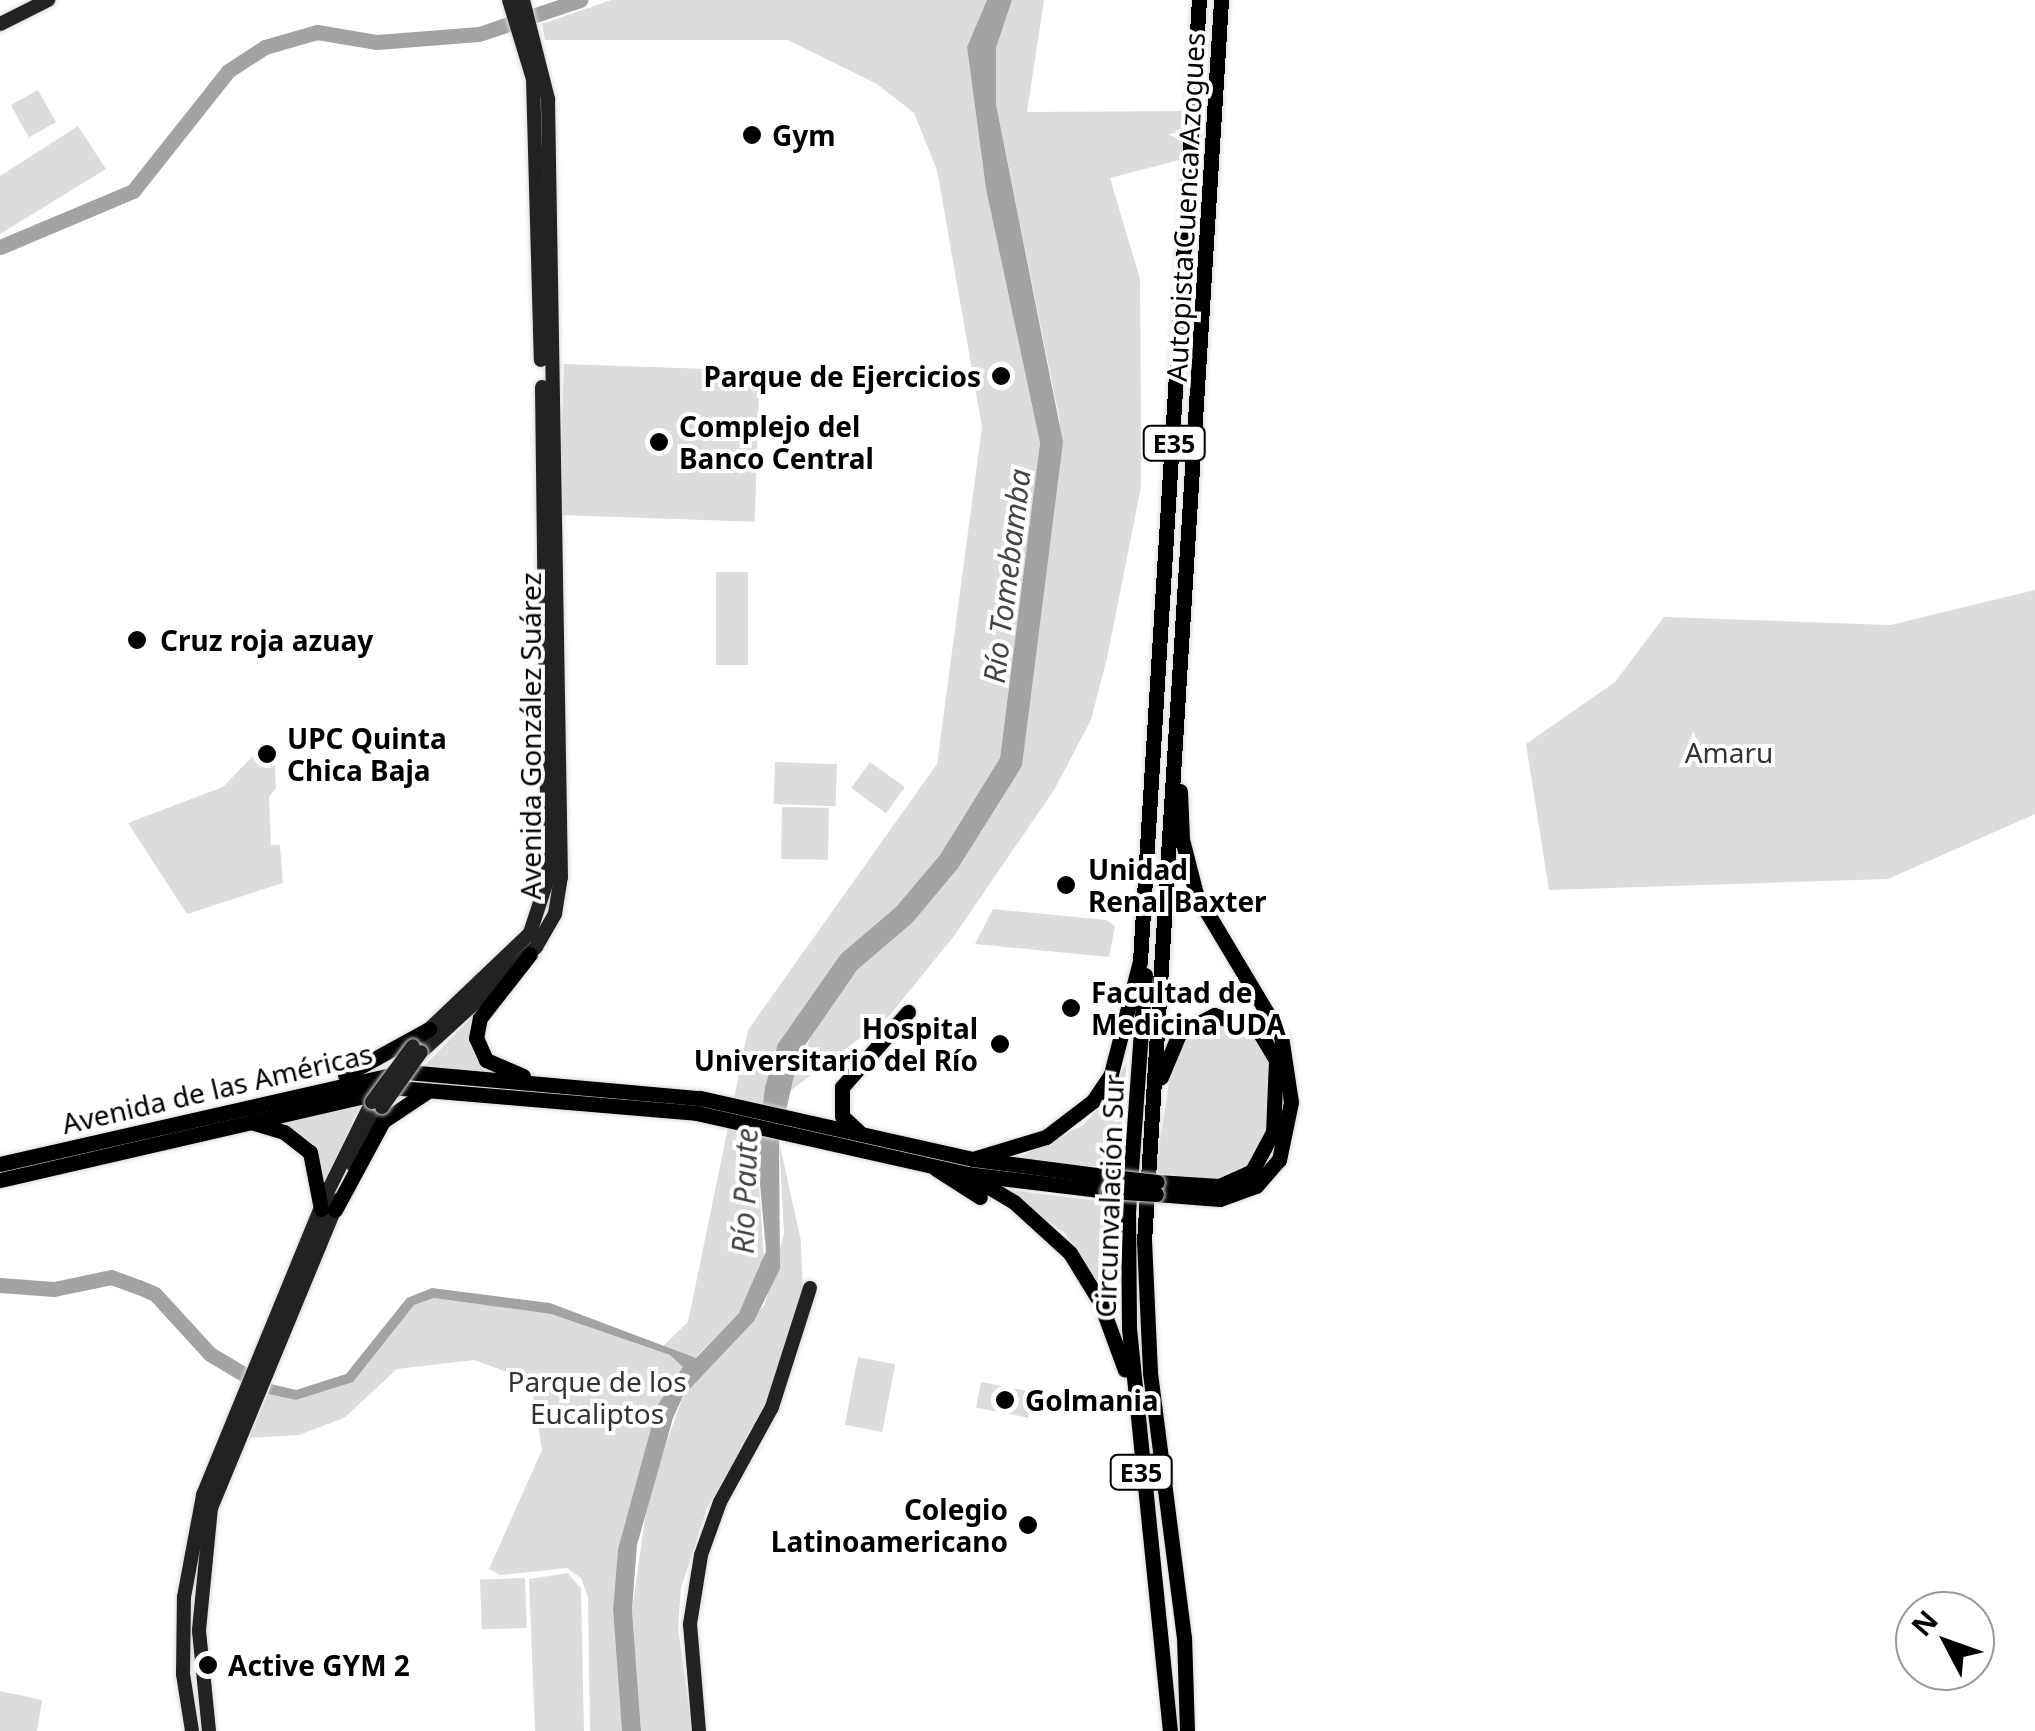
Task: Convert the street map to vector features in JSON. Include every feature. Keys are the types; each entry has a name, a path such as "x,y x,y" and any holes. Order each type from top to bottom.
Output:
{"main road":[{"path":"0,24 48,0"},
{"name":"Avenida González Suárez","path":"417,1049 530,954 555,914 561,856 548,99 530,40 509,0"},
{"name":"Avenida González Suárez","path":"192,1731 184,1638 192,1532 328,1209 377,1105 429,1029 530,933 548,878 535,110 523,0"},
{"name":"Autopista Cuenca Azogues","path":"1140,961 1199,0"},
{"name":"Autopista Cuenca Azogues","path":"1157,1014 1165,852 1179,741 1221,0"},
{"path":"1156,1188 1220,1198 1256,1186 1284,1149 1291,1102 1281,1036 1223,946 1191,878 1182,839 1179,741"},
{"path":"530,954 480,1018 476,1038 486,1060 541,1082"},
{"path":"1133,1396 1114,1332 1070,1254 970,1166 1046,1137 1093,1101 1111,1074 1140,961"},
{"name":"Circunvalación Sur","path":"1140,961 1145,976 1128,1211 1133,1396 1129,1415 1170,1731"},
{"path":"862,1134 842,1116 840,1094 854,1069 908,1012"},
{"name":"Circunvalación Sur","path":"1157,1014 1144,1242 1148,1332 1185,1651 1187,1731"},
{"path":"1152,1115 1166,1056 1194,1021 1240,1019 1270,1046 1275,1114 1258,1165 1224,1186 1156,1188"},
{"path":"314,1089 429,1029"},
{"name":"Avenida de las Américas","path":"0,1164 314,1089 406,1072 541,1082 699,1105 801,1127 933,1167 970,1166 1156,1188"},
{"path":"328,1209 383,1121 410,1099 435,1090"},
{"name":"Avenida de las Américas","path":"0,1180 357,1094 435,1090 699,1105"},
{"path":"247,1121 284,1132 310,1152 328,1209"},
{"name":"Avenida de las Américas","path":"801,1127 862,1134 970,1166"},
{"path":"933,1167 980,1196"},
{"path":"698,1731 690,1624 700,1555 720,1502 772,1407 810,1288"},
{"name":"Avenida González Suárez","path":"209,1731 200,1662 204,1541 251,1396"}],"green space":[{"path":"611,0 987,0 967,47 986,189 1040,443 1000,758 940,855 896,907 841,954 765,1087 757,1151 764,1262 739,1313 691,1362 662,1347 688,1322 748,1030 937,764 982,427 937,170 914,113 877,84 788,40 545,40 542,24"},
{"path":"1012,0 1044,0 1027,112 1190,111 1187,158 1110,178 1140,279 1141,487 1107,658 1091,720 1054,790 954,936 889,1016 786,1094 816,1025 857,970 912,923 1022,766 1060,422 996,104 996,48"},
{"path":"38,90 56,122 29,137 11,105"},
{"path":"78,126 106,169 0,234 0,176"},
{"name":"Complejo del Banco Central","path":"564,364 760,371 755,522 559,515"},
{"path":"716,572 748,572 748,665 716,665"},
{"name":"Amaru","path":"2035,590 2035,814 1888,879 1549,890 1526,744 1615,682 1664,617 1890,625"},
{"path":"267,741 274,745 276,788 269,797 271,845 280,845 283,883 187,914 128,823 223,787"},
{"path":"775,762 837,764 835,806 774,804"},
{"path":"870,762 905,787 886,813 851,788"},
{"path":"782,807 829,808 828,860 781,859"},
{"path":"993,909 1106,920 1115,926 1109,957 975,944"},
{"path":"483,1006 471,1029 474,1055 490,1073 421,1069"},
{"path":"1214,1022 1254,1034 1271,1059 1266,1131 1247,1167 1221,1180 1155,1173 1173,1057 1186,1038"},
{"path":"1127,1061 1118,1169 1016,1159 1083,1125 1109,1097"},
{"path":"365,1099 325,1182 312,1143 279,1125"},
{"path":"779,1141 801,1241 803,1295 762,1413 707,1508 681,1588 678,1627 692,1731 641,1731 632,1610 649,1491 683,1396 765,1304 784,1233"},
{"path":"1001,1189 1114,1203 1115,1315 1065,1233"},
{"name":"Parque de los Eucaliptos","path":"434,1298 551,1314 670,1355 684,1367 657,1406 618,1549 613,1610 622,1731 590,1731 588,1597 581,1578 567,1568 500,1575 489,1569 542,1450 533,1395 507,1372 474,1360 397,1369 344,1418 299,1435 249,1438 268,1394 296,1400 352,1382 414,1305"},
{"path":"858,1357 895,1364 882,1432 845,1425"},
{"name":"Golmania","path":"981,1382 1033,1392 1028,1418 976,1408"},
{"path":"568,1573 581,1589 584,1731 535,1731 529,1579"},
{"path":"525,1578 527,1628 482,1630 480,1580"},
{"path":"0,1691 42,1700 37,1731 0,1731"}],"shaded area":[{"path":"987,0 1012,0 996,48 996,104 1063,442 1022,766 958,868 912,923 857,970 799,1054 779,1141 780,1269 754,1321 683,1396 673,1418 637,1545 632,1610 641,1731 622,1731 613,1610 618,1549 657,1406 683,1367 670,1355 551,1314 434,1298 414,1305 353,1382 296,1400 268,1394 271,1384 296,1390 346,1374 407,1298 432,1288 550,1303 696,1358 739,1313 766,1251 757,1151 765,1087 778,1044 841,954 896,907 940,855 1000,758 1040,443 986,189 967,47"}],"waterway":[{"path":"0,247 133,191 228,71 265,47 317,32 377,42 479,34 580,0"},
{"path":"0,1285 54,1289 111,1277 139,1287 155,1294 210,1354 260,1384"}],"place":[{"name":"Gym","path":"752,135"},
{"name":"Parque de Ejercicios","path":"1001,376"},
{"name":"Complejo del Banco Central","path":"659,442"},
{"name":"Cruz roja azuay","path":"137,640"},
{"name":"UPC Quinta Chica Baja","path":"267,754"},
{"name":"Unidad Renal Baxter","path":"1066,885"},
{"name":"Facultad de Medicina UDA","path":"1071,1008"},
{"name":"Hospital Universitario del Río","path":"1000,1044"},
{"name":"Golmania","path":"1005,1400"},
{"name":"Colegio Latinoamericano","path":"1028,1525"},
{"name":"Active GYM 2","path":"208,1665"}],"water label":[{"name":"Río Tomebamba","path":"1007,576"},
{"name":"Río Paute","path":"745,1191"}]}
